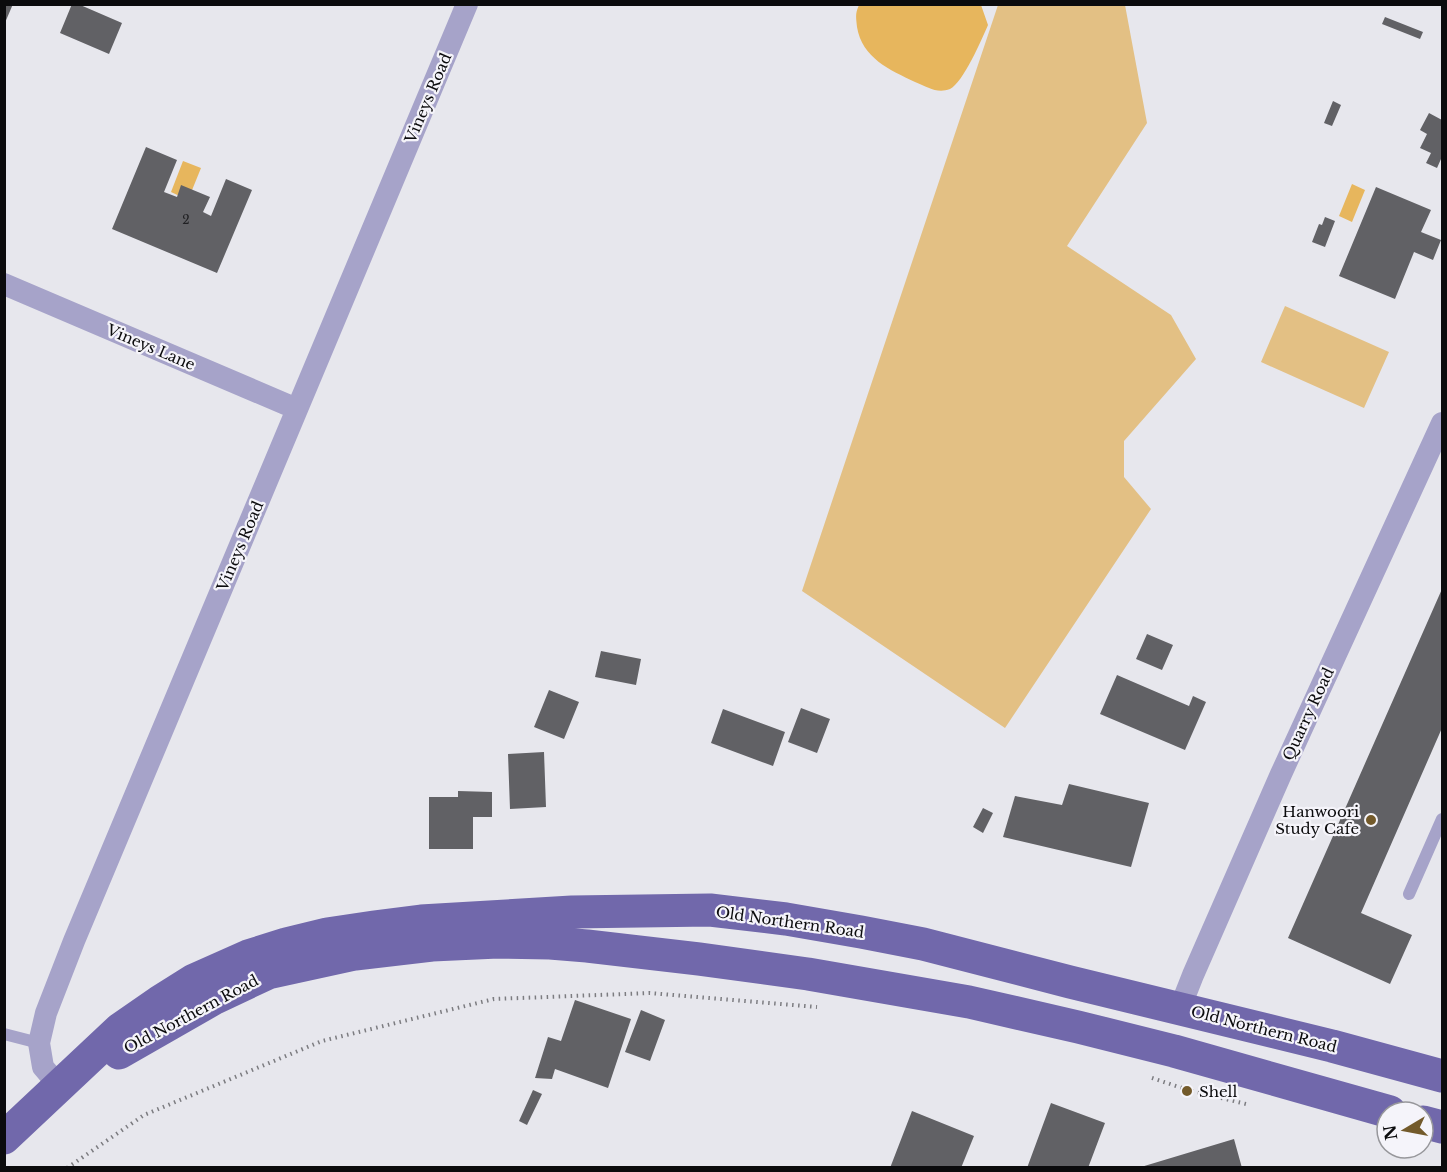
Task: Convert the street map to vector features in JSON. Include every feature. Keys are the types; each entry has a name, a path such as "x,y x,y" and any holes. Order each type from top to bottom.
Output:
{"main road":[{"name":"Old Northern Road","path":"4,1138 120,1029 194,980 248,956 327,934 421,921 572,912 710,910 786,918 924,944 1443,1076"},
{"name":"Old Northern Road","path":"60,1087 215,998 268,973 356,954 432,945 498,942 587,946 699,959 808,974 948,998 1078,1026 1375,1108"},
{"path":"1078,1026 1132,1024 1160,1017 1180,1008 1182,1018 1199,1039 1258,1058 1294,1085"}],"street":[{"name":"Vineys Road","path":"60,1087 43,1067 39,1043 46,1013 74,941 467,4"},
{"name":"Vineys Lane","path":"4,284 297,410"},
{"name":"Quarry Road","path":"1180,1008 1281,774 1443,423"}],"lane":[{"path":"1409,894 1443,819"},
{"path":"4,1034 39,1043"}],"path":[{"path":"67,1167 144,1115 322,1041 494,999 650,993 823,1008"},
{"path":"1145,1076 1188,1090 1252,1106"}],"shaded area":[{"path":"859,5 981,5 988,25 961,78 950,89 937,90 896,73 871,55 860,38 857,27 856,16"},
{"path":"998,5 1125,5 1147,123 1067,246 1171,315 1196,359 1124,441 1124,477 1151,509 1005,728 802,591"},
{"path":"183,161 201,168 188,200 171,192"},
{"path":"1352,184 1365,190 1352,222 1339,216"},
{"path":"1285,306 1389,352 1364,408 1261,362"}],"building":[{"path":"4,4 13,4 4,25"},
{"path":"72,4 78,4 122,23 109,54 60,33"},
{"path":"1385,17 1423,32 1420,39 1382,24"},
{"path":"1333,101 1341,105 1332,126 1324,123"},
{"path":"1429,113 1442,120 1442,159 1437,168 1426,163 1431,153 1420,148 1427,134 1420,130"},
{"path":"146,147 177,160 164,192 177,197 181,185 210,197 203,212 211,216 226,179 252,190 217,273 112,229"},
{"path":"1376,187 1431,210 1421,232 1441,240 1433,260 1414,252 1395,299 1339,276"},
{"path":"1325,217 1335,221 1325,247 1312,242 1319,224 1322,225"},
{"name":"Hanwoori Study Cafe","path":"1442,589 1442,728 1361,913 1412,935 1390,984 1288,938"},
{"path":"1147,634 1173,645 1162,670 1136,659"},
{"path":"601,651 641,659 636,685 595,677"},
{"path":"1117,675 1189,706 1193,696 1206,702 1185,750 1100,714"},
{"path":"549,690 579,702 564,739 534,727"},
{"path":"801,708 830,719 817,753 788,742"},
{"path":"723,709 785,732 773,766 711,743"},
{"path":"544,752 546,807 510,809 508,754"},
{"path":"1069,784 1149,803 1131,867 1003,837 1015,796 1062,805"},
{"path":"458,791 492,792 492,817 473,817 473,849 429,849 429,797 458,797"},
{"path":"983,808 993,813 983,833 973,827"},
{"path":"575,1000 631,1019 608,1088 555,1069 552,1079 535,1078 548,1037 561,1041"},
{"path":"641,1010 665,1020 650,1061 625,1052"},
{"path":"533,1090 542,1094 527,1125 519,1121"},
{"path":"1051,1103 1105,1123 1088,1168 1027,1168"},
{"path":"912,1111 974,1136 961,1168 890,1168"},
{"path":"1234,1139 1242,1168 1141,1168 1141,1167"}],"place":[{"name":"Hanwoori Study Cafe","path":"1371,820"},
{"name":"Shell","path":"1187,1091"}]}
